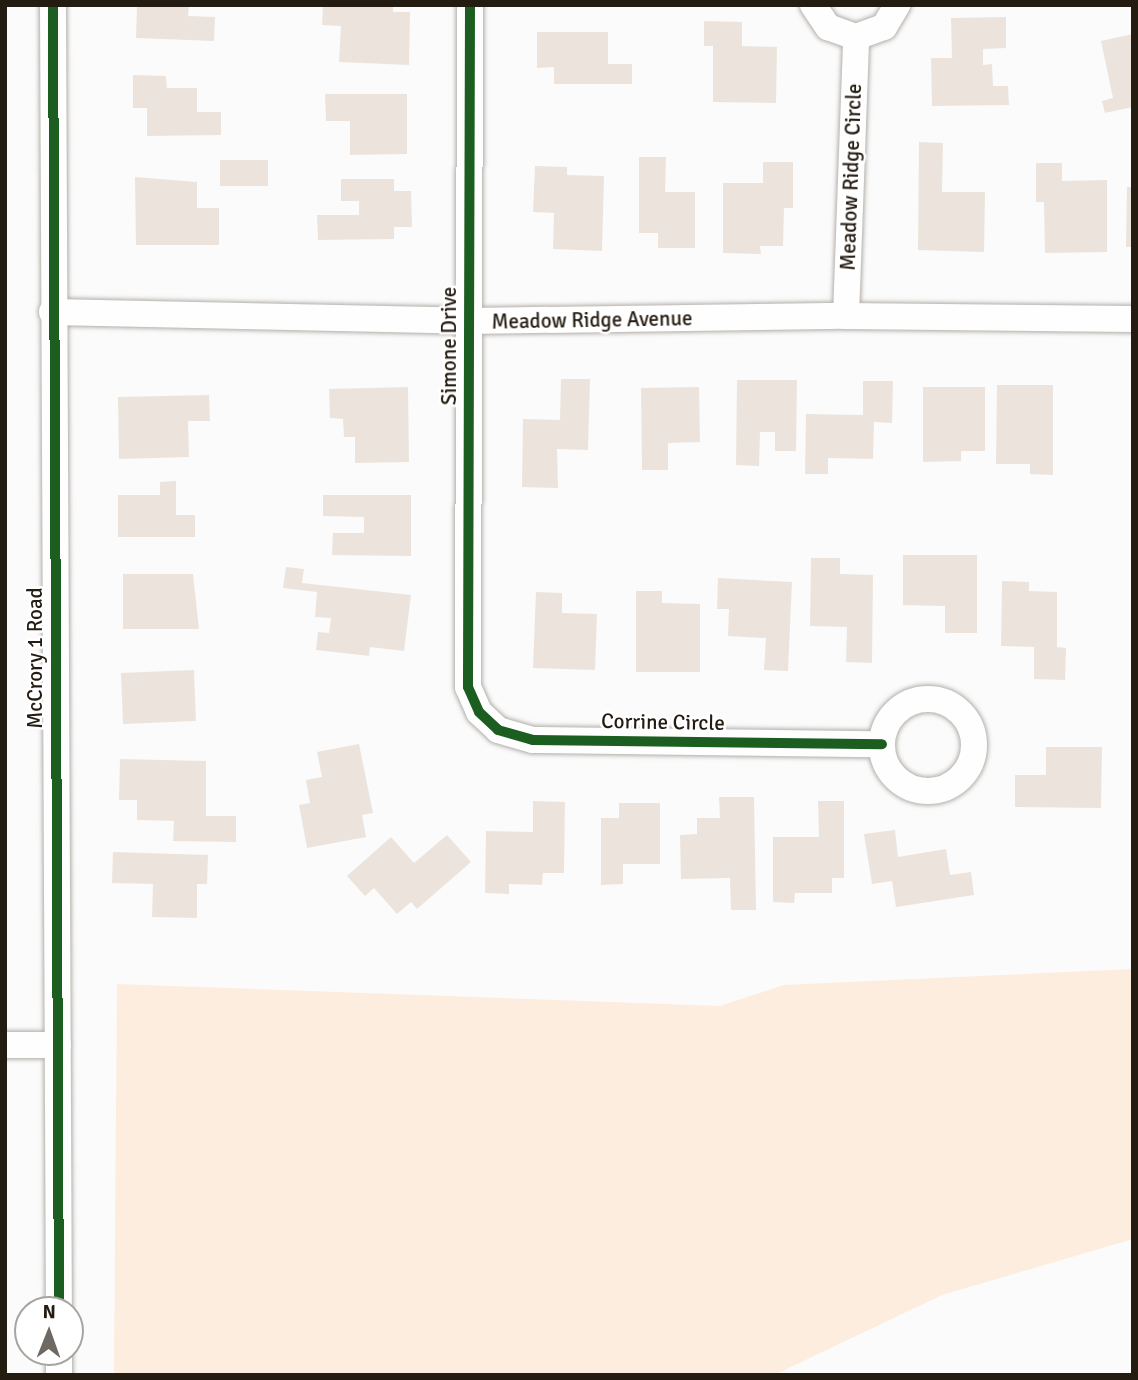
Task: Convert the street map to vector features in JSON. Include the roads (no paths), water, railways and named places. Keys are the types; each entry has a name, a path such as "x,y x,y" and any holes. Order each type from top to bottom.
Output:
{"street":[{"name":"McCrory 1 Road","path":"53,5 52,312 58,1296"},
{"name":"Simone Drive","path":"468,687 470,5"},
{"path":"813,5 828,27 856,37 884,27 897,5"},
{"name":"Meadow Ridge Circle","path":"846,316 856,37"},
{"name":"Meadow Ridge Avenue","path":"52,312 468,321 846,316 1133,319"},
{"name":"Corrine Circle","path":"468,687 479,712 498,730 533,740 882,744"},
{"path":"5,1045 58,1045"}]}
